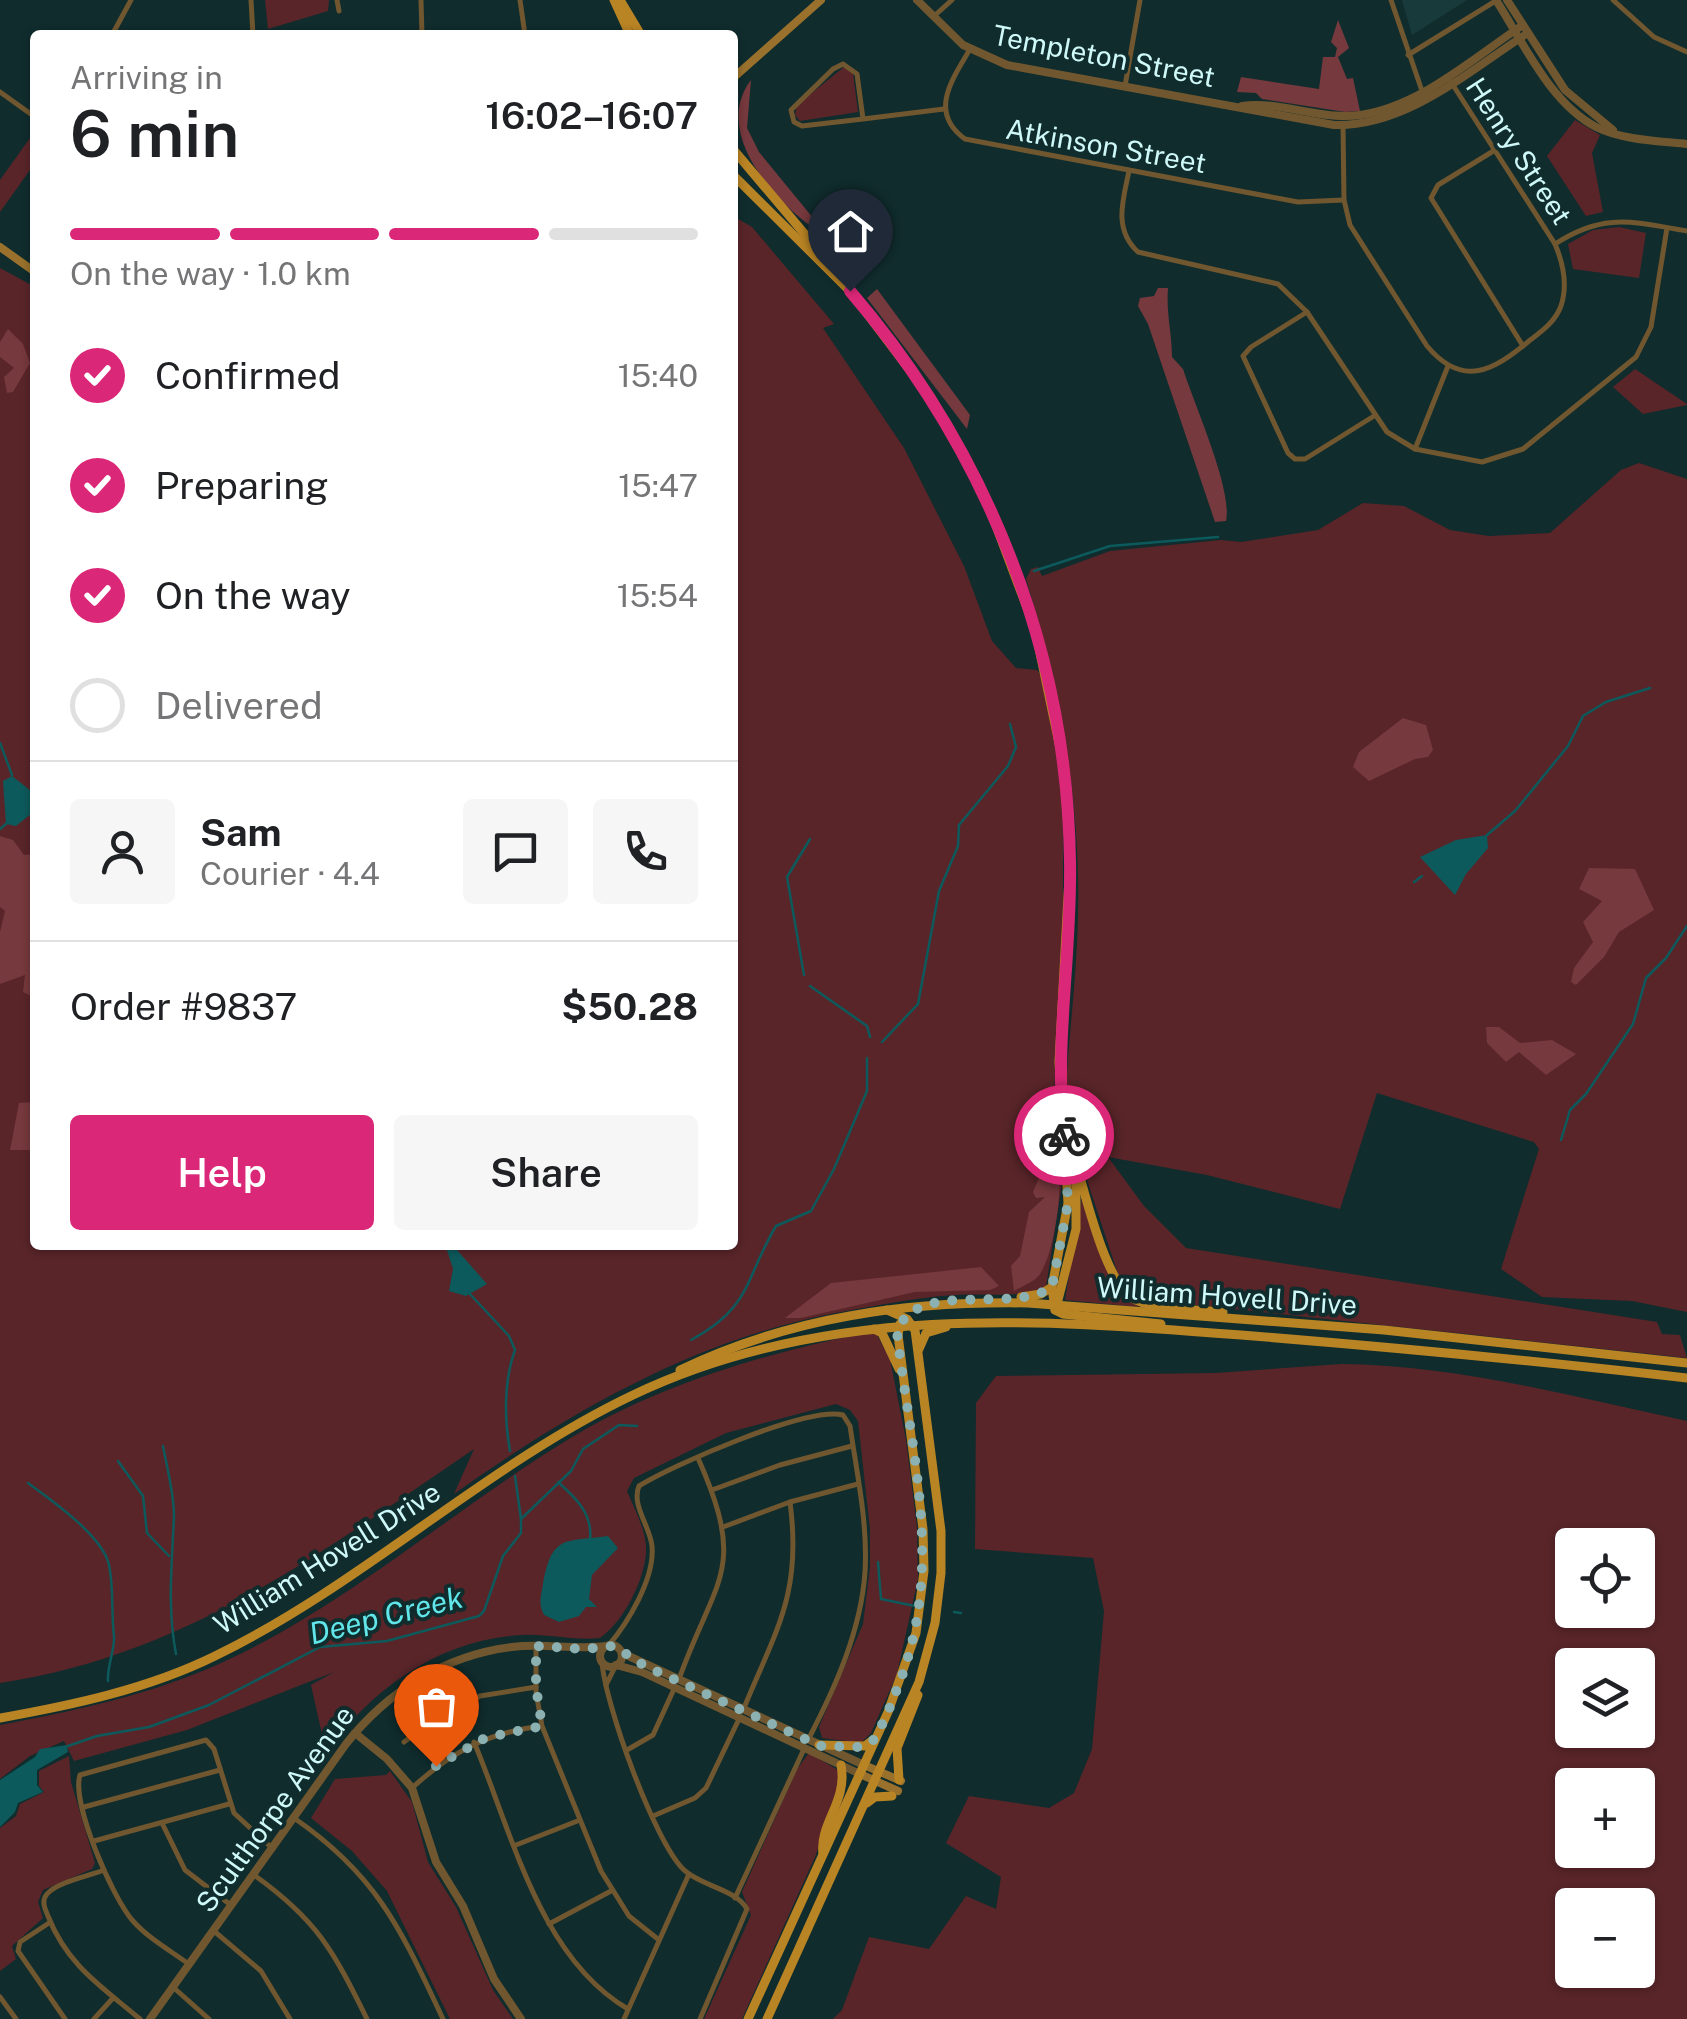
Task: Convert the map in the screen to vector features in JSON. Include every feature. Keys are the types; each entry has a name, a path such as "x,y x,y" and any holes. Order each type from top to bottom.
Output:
{"main road":[{"path":"617,0 628,30"},
{"path":"617,0 638,30"},
{"path":"738,75 821,0"},
{"path":"738,155 892,342 948,425 986,498 1036,629 1055,713 1070,865 1059,1062 1068,1203 1052,1287 1055,1307 1063,1314 1183,1326 1198,1332"},
{"path":"738,180 850,291"},
{"path":"0,246 30,268"},
{"path":"1062,1116 1111,1272 1116,1283 1133,1299 1384,1330"},
{"path":"1039,1321 1055,1307 1076,1229 1074,1158"},
{"path":"968,1302 1031,1296 1052,1287"},
{"name":"William Hovell Drive","path":"0,1718 114,1693 212,1658 308,1603 555,1437 622,1400 753,1338 814,1322 885,1309 968,1302 1384,1330 1687,1363"},
{"path":"748,2019 906,1665 924,1571 923,1529 903,1376 905,1322 919,1305"},
{"path":"885,1309 905,1322 918,1352"},
{"path":"897,1787 897,1748 916,1705 938,1609 942,1548 918,1352 920,1340 936,1327 983,1321"},
{"name":"William Hovell Drive","path":"656,1384 763,1348 905,1322 983,1321 1039,1321 1456,1352 1687,1378"},
{"path":"867,1328 882,1333 903,1376"},
{"path":"767,2019 919,1682"},
{"path":"820,1746 865,1746 878,1734"},
{"path":"824,1856 822,1843 843,1788 841,1764"},
{"path":"862,1770 897,1787"},
{"path":"864,1805 897,1787"}],"street":[{"path":"115,30 130,0"},
{"path":"251,0 253,30"},
{"path":"337,0 339,11"},
{"path":"421,0 422,30"},
{"path":"520,0 524,30"},
{"name":"Templeton Street","path":"917,0 970,49 1007,65 1343,121 1424,95 1522,32"},
{"path":"933,17 952,0"},
{"path":"1125,86 1140,2 1128,0"},
{"path":"1391,0 1424,95"},
{"path":"1408,55 1496,0 1522,32 1568,105 1595,126 1646,140 1687,144"},
{"path":"1507,0 1522,32"},
{"path":"1613,0 1654,38 1687,52"},
{"path":"863,119 857,74 848,64 836,66 791,110 794,122 802,126 863,119 944,109 948,86 970,49"},
{"name":"Henry Street","path":"1448,366 1487,370 1523,346 1548,326 1560,306 1565,282 1554,244 1449,78"},
{"path":"0,92 30,113"},
{"name":"Atkinson Street","path":"944,109 954,130 973,142 1298,202 1344,200"},
{"path":"1343,121 1344,200 1356,236 1427,346 1448,366 1415,449"},
{"path":"1494,150 1438,185 1431,198 1523,346"},
{"path":"1129,171 1122,224 1138,252 1266,279 1289,292 1308,312 1387,432 1415,449 1474,462 1510,456 1628,366 1643,346 1651,326 1667,228"},
{"path":"1554,244 1577,230 1605,221 1687,231"},
{"path":"1308,312 1250,347 1243,356 1288,453 1295,459 1306,459 1374,416"},
{"path":"700,2019 747,1914 744,1902 735,1898 689,1874 670,1853 605,1688 601,1653 622,1630 649,1572 652,1554 637,1489 698,1457 768,1430 836,1413 849,1422 853,1446 865,1546 862,1600 847,1653 735,1898"},
{"path":"712,1490 780,1465 853,1446"},
{"path":"627,1750 653,1735 719,1588 724,1562 723,1527 698,1457"},
{"path":"723,1527 790,1502 858,1484"},
{"path":"654,1816 696,1798 706,1788 741,1714 788,1602 795,1546 790,1502"},
{"path":"605,1688 621,1653 622,1630"},
{"path":"536,1646 536,1687 542,1726 580,1820 611,1891 635,1923 659,1940"},
{"path":"607,1646 614,1646 677,1684 806,1743 841,1764 862,1770"},
{"name":"Sculthorpe Avenue","path":"150,2019 355,1733 383,1704 438,1669 488,1651 607,1646"},
{"path":"584,1649 602,1661 677,1684"},
{"path":"404,1742 442,1712 470,1699 500,1690 536,1687"},
{"path":"412,1788 443,1760 474,1742 511,1730 542,1726"},
{"path":"422,1729 443,1760"},
{"path":"355,1733 395,1766 412,1788 436,1862 463,1906 494,1979 522,2019"},
{"path":"190,1964 136,1925 122,1908 94,1841 78,1784 80,1775 202,1739 212,1745 229,1804 244,1826 272,1848"},
{"path":"474,1742 549,1924 585,1974 628,2008"},
{"path":"806,1743 820,1746 862,1770"},
{"path":"84,1807 220,1770"},
{"path":"94,1841 229,1804"},
{"path":"294,1818 348,1859 379,1895 443,2019"},
{"path":"516,1845 580,1820"},
{"path":"162,1823 185,1870 232,1906"},
{"path":"104,1870 48,1893 44,1903 50,1922 75,1964 140,2019"},
{"path":"624,2019 689,1874"},
{"path":"254,1875 293,1904 317,1929 337,1957 366,2019"},
{"path":"549,1924 611,1891"},
{"path":"50,1922 20,1942 18,1952 65,2019"},
{"path":"214,1931 261,1970 290,2019"},
{"path":"174,1988 209,2019"},
{"path":"0,1997 16,2019"},
{"path":"94,2019 113,1998"}],"shaded area":[{"path":"265,0 329,1 328,11 268,29"},
{"path":"1402,0 1467,0 1412,35"},
{"path":"1338,20 1349,48 1338,57 1347,79 1353,78 1360,111 1345,112 1237,92 1241,77 1319,89 1323,57 1335,57 1337,48 1331,42"},
{"path":"844,67 853,73 858,112 800,121 795,115 797,105"},
{"path":"751,80 747,128 759,152 818,224 812,227 779,198 751,161 739,120 741,99"},
{"path":"1575,120 1600,135 1592,153 1603,212 1586,216 1547,156"},
{"path":"30,138 30,170 0,212 0,180"},
{"path":"738,219 752,227 834,324 823,328 904,448 964,566 992,641 1016,668 1037,670 1044,679 1061,781 1063,834 1054,1096 1063,1177 1046,1287 1013,1294 896,1302 784,1325 733,1341 588,1408 454,1494 474,1449 307,1561 192,1624 67,1669 0,1683 0,268 30,284 30,1250 738,1250"},
{"path":"1619,227 1646,233 1639,278 1573,269 1568,244 1593,230"},
{"path":"1158,288 1168,288 1172,357 1183,369 1211,447 1224,489 1226,521 1215,522 1148,324 1138,306 1140,298 1154,296"},
{"path":"877,289 970,415 967,429 867,298"},
{"path":"8,329 23,344 30,363 13,392 7,393 4,377 14,368 0,357 0,342"},
{"path":"1635,369 1687,405 1643,414 1613,387"},
{"path":"1639,463 1687,479 1687,1312 1632,1301 1542,1297 1501,1269 1539,1149 1534,1142 1377,1093 1340,1209 1207,1175 1108,1157 1144,1206 1186,1248 1657,1322 1662,1334 1680,1335 1687,1358 1150,1300 1134,1293 1117,1271 1075,1144 1066,1083 1078,928 1076,839 1062,726 1026,579 1031,569 1038,567 1042,576 1110,551 1221,540 1241,542 1318,530 1363,503 1404,506 1450,530 1489,536 1550,533 1621,470"},
{"path":"1403,718 1426,725 1433,750 1428,757 1415,759 1369,781 1353,767 1359,752"},
{"path":"0,836 13,840 24,855 30,854 30,996 23,992 25,975 0,984 0,932 5,911 0,907"},
{"path":"1589,868 1635,869 1654,910 1619,932 1604,957 1576,985 1571,982 1574,968 1593,942 1583,922 1602,901 1579,889"},
{"path":"1486,1027 1499,1027 1520,1043 1552,1040 1576,1054 1546,1075 1519,1052 1506,1062 1487,1043"},
{"path":"30,1102 30,1150 10,1150 19,1103"},
{"path":"1051,1120 1060,1174 1052,1242 1040,1274 1014,1291 1011,1266 1020,1256 1029,1212 1045,1197 1036,1198 1033,1192 1049,1154 1042,1122"},
{"path":"1082,1197 1115,1285 1139,1307 1065,1300"},
{"path":"981,1267 999,1286 990,1290 915,1292 801,1318 785,1318 831,1283"},
{"path":"876,1333 890,1359 906,1440 917,1527 918,1579 897,1674 871,1733 861,1743 822,1738 819,1727 863,1624 870,1567 870,1529 858,1421 850,1410 836,1404 726,1433 634,1478 627,1491 645,1538 646,1557 626,1609 600,1638 521,1635 463,1646 436,1657 365,1707 326,1752 311,1685 334,1672 187,1730 74,1761 64,1741 30,1756 0,1779 0,1725 129,1696 205,1670 298,1623 520,1470 599,1422 673,1388 750,1361"},
{"path":"1341,1364 1385,1366 1472,1376 1687,1421 1687,2019 833,2019 842,2010 869,1937 929,1949 966,1896 996,1909 1001,1877 946,1843 969,1796 1049,1808 1074,1793 1092,1749 1104,1611 1093,1558 975,1549 976,1403 996,1376 1216,1373"},
{"path":"809,1753 838,1770 839,1791 815,1857 742,2019 704,2019 751,1915 742,1892 797,1769"},
{"path":"69,1756 71,1782 95,1863 92,1869 43,1890 38,1902 43,1918 12,1946 16,1959 0,1971 0,1828 16,1816 20,1804 44,1792 39,1786 39,1771"},
{"path":"390,1771 412,1802 428,1862 456,1907 493,1990 513,2019 450,2019 387,1891 352,1851 311,1818 335,1779 386,1775"}],"water":[{"path":"12,776 30,790 30,815 16,826 6,824 3,781"},
{"path":"1487,835 1488,848 1466,874 1455,895 1420,857 1456,840"},
{"path":"447,1250 457,1250 487,1284 466,1296 449,1291 453,1269"},
{"path":"608,1536 618,1548 592,1575 589,1599 597,1607 586,1607 579,1616 559,1622 544,1615 543,1584 556,1548 571,1541"},
{"path":"67,1745 68,1752 37,1770 37,1785 43,1792 18,1803 0,1827 0,1780 35,1757 40,1749"}],"waterway":[{"path":"1034,571 1110,546 1218,537"},
{"path":"1487,835 1515,811 1568,746 1583,716 1606,702 1650,688"},
{"path":"882,1042 918,1004 939,891 958,846 959,825 1008,766 1016,747 1010,724"},
{"path":"0,743 12,775"},
{"path":"0,829 7,823"},
{"name":"Deep Creek","path":"804,975 787,877 810,839"},
{"path":"1414,882 1422,876"},
{"path":"1561,1140 1570,1110 1586,1094 1633,1024 1646,978 1666,958 1687,926"},
{"name":"Deep Creek","path":"810,986 867,1026 870,1037"},
{"name":"Deep Creek","path":"691,1340 711,1328 736,1304 776,1226 811,1211 834,1169 867,1091 867,1058"},
{"path":"469,1293 509,1336 515,1350 506,1399 510,1451"},
{"name":"Deep Creek","path":"68,1746 97,1736 149,1727 209,1705 320,1647 387,1641 479,1616 503,1556 521,1533 521,1519 571,1471 583,1449 619,1425 637,1426"},
{"path":"163,1446 174,1507 171,1603 176,1654"},
{"path":"118,1461 143,1496 147,1533 169,1556"},
{"path":"515,1476 521,1519"},
{"path":"558,1482 586,1514 590,1540"},
{"path":"28,1483 75,1520 105,1554 111,1574 114,1636 108,1681"},
{"path":"878,1562 881,1599 915,1606"},
{"path":"954,1612 961,1613"}],"way so far":[{"path":"436,1766 485,1738 542,1726 537,1702 536,1646 614,1646 630,1659 820,1746 858,1747 872,1742 888,1712 916,1633 924,1571 923,1529 897,1332 901,1320 919,1305 1031,1296 1052,1287 1068,1203 1064,1135"}],"route":[{"path":"850,291 892,342 963,452 1006,544 1044,660 1064,767 1068,812 1069,917 1059,1062 1064,1135"}]}
